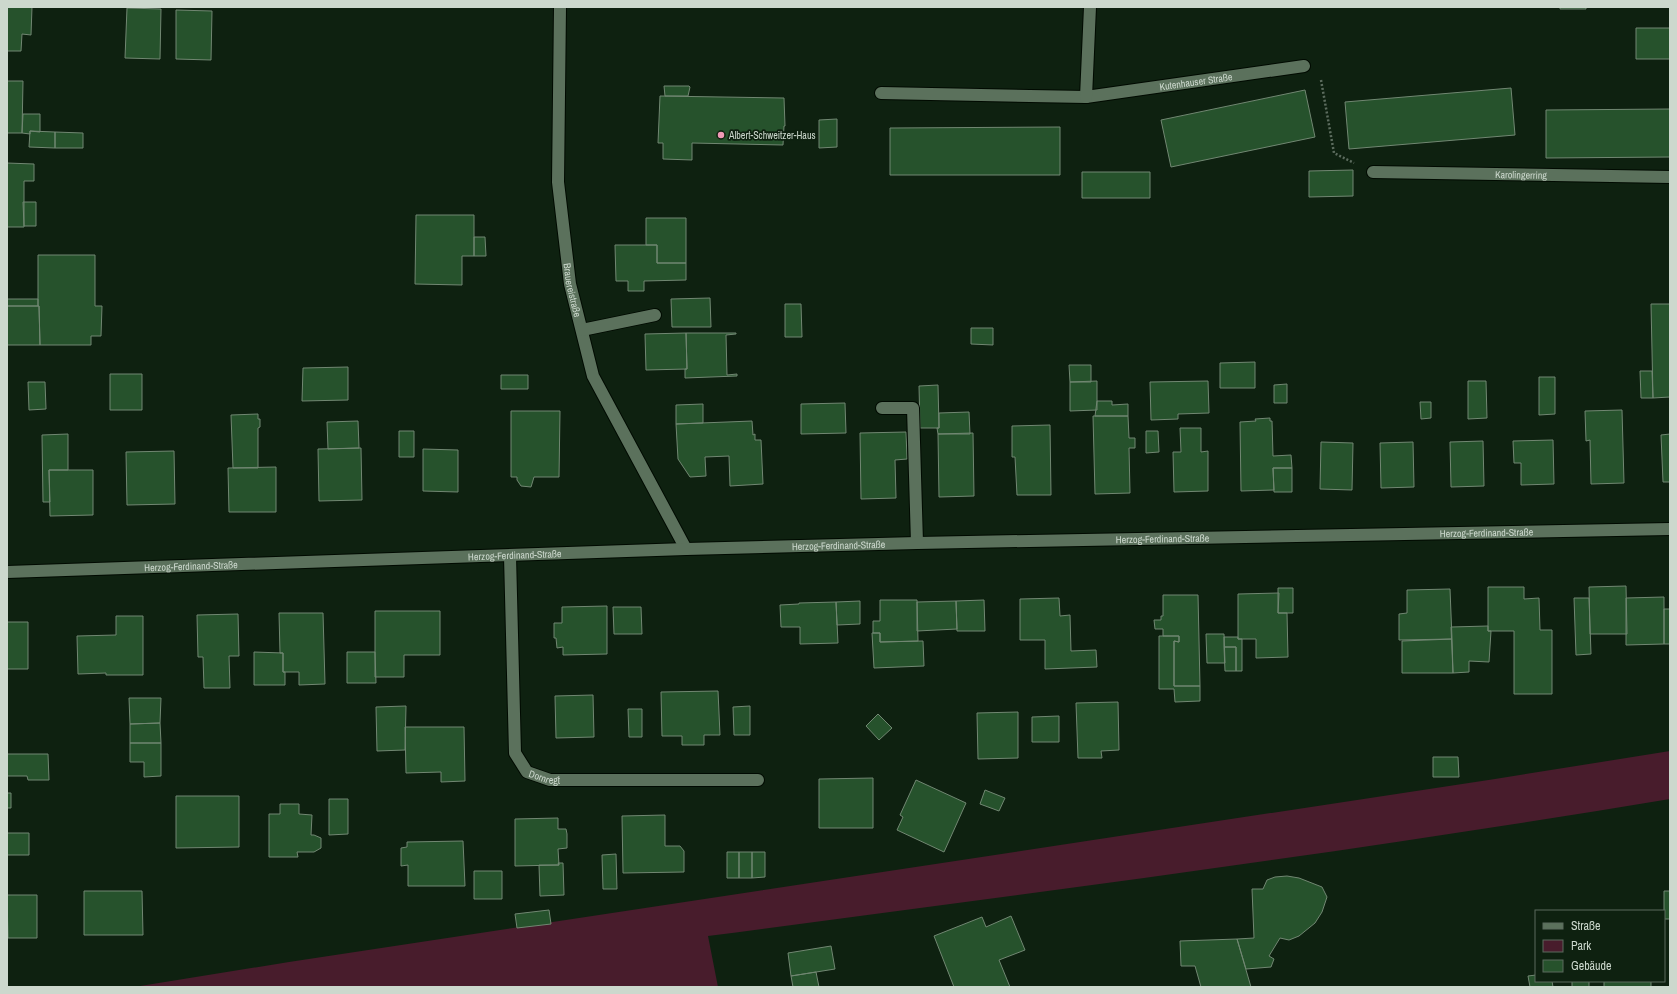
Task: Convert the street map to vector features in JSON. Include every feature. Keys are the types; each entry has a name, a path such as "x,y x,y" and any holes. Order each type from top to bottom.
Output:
{"street":[{"name":"Brauereistraße","path":"560,7 558,182 570,284 593,376 686,549"},
{"path":"1086,97 1090,7"},
{"name":"Kutenhauser Straße","path":"881,93 1086,97 1304,66"},
{"name":"Karolingerring","path":"1373,172 1670,177"},
{"path":"582,330 655,315"},
{"path":"882,408 913,408 917,543"},
{"name":"Herzog-Ferdinand-Straße","path":"7,572 686,549 917,543 1670,529"},
{"name":"Dornregt","path":"510,556 515,753 527,772 550,780 758,780"}],"path":[{"path":"1304,66 1322,80 1334,153 1373,172"}],"green space":[{"path":"1670,751 1670,799 1310,855 708,936 718,987 134,987 289,962 1495,779"}],"building":[{"path":"7,7 32,7 31,35 22,34 21,51 7,51"},
{"path":"1560,7 1586,7 1586,9 1560,9"},
{"path":"127,8 161,9 160,59 125,58"},
{"path":"176,10 212,11 211,60 176,59"},
{"path":"1636,28 1670,28 1670,59 1636,59"},
{"path":"7,81 23,81 22,133 7,133"},
{"path":"664,86 690,87 688,96 665,96"},
{"path":"1511,88 1515,135 1349,149 1345,102"},
{"path":"1305,90 1315,137 1171,167 1161,120"},
{"name":"Albert-Schweitzer-Haus","path":"660,96 784,98 785,126 783,145 692,143 692,160 663,159 663,143 658,143"},
{"path":"1670,109 1670,157 1546,158 1546,110"},
{"path":"23,114 40,114 40,132 30,131 30,134 22,133"},
{"path":"837,119 837,147 819,148 819,120"},
{"path":"1060,127 1060,175 890,175 890,128"},
{"path":"30,131 55,132 55,148 29,147"},
{"path":"55,132 83,133 83,148 55,148"},
{"path":"7,163 34,164 34,181 24,181 24,227 7,227"},
{"path":"1353,170 1353,196 1309,197 1309,171"},
{"path":"1082,172 1150,172 1150,198 1082,198"},
{"path":"23,202 36,202 36,226 24,226"},
{"path":"416,215 474,215 474,256 462,256 462,285 415,284"},
{"path":"646,218 686,218 686,263 657,263 657,245 646,245"},
{"path":"474,237 485,237 486,256 474,256"},
{"path":"615,245 657,245 657,263 686,263 686,280 644,281 644,291 628,291 628,281 616,281"},
{"path":"38,255 95,255 95,306 102,306 101,336 91,336 91,345 40,345"},
{"path":"710,298 711,327 672,327 671,299"},
{"path":"7,299 38,299 38,306 7,306"},
{"path":"785,304 801,304 802,337 785,337"},
{"path":"1651,304 1670,304 1670,397 1653,398"},
{"path":"7,306 39,306 40,345 7,345"},
{"path":"971,328 993,328 993,345 971,344"},
{"path":"686,333 687,369 646,370 645,334"},
{"path":"686,333 736,333 726,335 727,375 737,374 737,376 685,378 685,369 687,369"},
{"path":"1255,362 1255,388 1220,388 1220,363"},
{"path":"1069,365 1091,365 1091,382 1070,382"},
{"path":"348,367 348,400 302,401 303,368"},
{"path":"1640,371 1652,371 1653,398 1641,398"},
{"path":"110,374 142,374 142,410 110,410"},
{"path":"501,375 528,375 528,389 501,389"},
{"path":"1539,377 1555,377 1555,414 1539,415"},
{"path":"1097,381 1097,410 1070,411 1070,382"},
{"path":"1208,381 1209,413 1178,414 1178,419 1151,420 1150,382"},
{"path":"1468,381 1486,381 1487,418 1468,419"},
{"path":"28,382 45,382 46,409 29,410"},
{"path":"1287,384 1287,403 1274,403 1274,385"},
{"path":"938,385 939,428 920,428 919,386"},
{"path":"1097,401 1112,401 1112,405 1128,404 1128,416 1095,416"},
{"path":"1420,402 1431,402 1431,418 1421,419"},
{"path":"845,403 846,433 801,434 801,404"},
{"path":"703,404 703,423 676,424 676,405"},
{"path":"1622,410 1624,483 1591,484 1590,440 1586,441 1585,411"},
{"path":"511,411 560,411 559,477 534,477 531,487 521,486 517,480 517,477 511,477"},
{"path":"969,412 970,434 938,434 937,428 939,428 939,413"},
{"path":"258,414 258,419 260,419 260,427 258,428 258,468 233,468 231,415"},
{"path":"1093,416 1128,416 1129,438 1135,438 1135,448 1129,448 1130,493 1095,494"},
{"path":"1270,418 1270,421 1272,421 1273,456 1291,455 1292,468 1273,468 1274,490 1241,491 1240,422"},
{"path":"358,421 359,448 328,449 327,422"},
{"path":"752,421 755,440 761,440 763,484 730,486 729,456 705,457 706,476 690,477 678,459 676,424"},
{"path":"1050,425 1051,495 1017,495 1015,457 1012,457 1012,426"},
{"path":"1180,428 1201,428 1201,452 1208,451 1208,491 1174,492 1173,452 1181,452"},
{"path":"399,431 414,431 414,457 399,457"},
{"path":"1146,431 1158,431 1159,452 1146,453"},
{"path":"906,432 907,459 895,460 896,498 861,499 860,433"},
{"path":"973,433 974,496 939,497 938,434"},
{"path":"68,434 68,470 49,470 50,502 43,502 42,435"},
{"path":"1670,434 1670,482 1663,482 1661,435"},
{"path":"1553,440 1554,484 1521,485 1521,463 1514,463 1513,441"},
{"path":"1483,441 1484,486 1451,487 1450,442"},
{"path":"1321,442 1353,443 1352,490 1320,489"},
{"path":"1413,442 1414,487 1381,488 1380,443"},
{"path":"361,448 362,500 319,501 318,449"},
{"path":"423,449 458,450 458,492 423,491"},
{"path":"174,451 175,504 127,505 126,452"},
{"path":"276,467 276,512 229,512 228,468"},
{"path":"1273,468 1292,468 1292,492 1274,492"},
{"path":"49,470 93,470 93,515 50,516"},
{"path":"1626,586 1627,634 1590,634 1589,587"},
{"path":"1488,587 1524,587 1524,599 1539,598 1540,630 1552,630 1552,694 1514,694 1514,631 1488,631"},
{"path":"1278,588 1293,588 1293,613 1278,613"},
{"path":"1450,589 1452,639 1399,640 1399,614 1407,613 1407,590"},
{"path":"1279,593 1278,613 1287,613 1288,657 1256,658 1256,639 1238,639 1238,594"},
{"path":"1163,595 1198,595 1200,686 1174,686 1174,641 1179,642 1179,636 1163,636 1163,629 1155,629 1154,620 1161,620 1161,616 1163,616"},
{"path":"1664,597 1664,644 1626,645 1626,598"},
{"path":"1059,598 1060,616 1070,615 1071,651 1096,650 1097,667 1045,669 1045,640 1020,640 1020,599"},
{"path":"1574,598 1589,598 1591,654 1576,655"},
{"path":"880,600 917,600 918,641 880,642 880,633 873,633 873,621 880,621"},
{"path":"984,600 985,631 957,631 956,601"},
{"path":"860,601 860,624 837,625 836,602"},
{"path":"956,601 957,629 917,631 917,602"},
{"path":"836,602 838,643 800,644 800,627 781,627 780,605"},
{"path":"607,606 607,654 563,655 563,647 557,648 556,638 554,638 554,623 562,623 562,607"},
{"path":"613,607 641,607 642,634 614,634"},
{"path":"1664,609 1670,609 1670,644 1664,644"},
{"path":"375,611 440,611 440,655 404,655 404,677 375,677"},
{"path":"279,613 323,613 325,684 299,685 299,672 283,672 283,653 280,653"},
{"path":"238,614 239,656 229,656 230,688 204,688 203,657 198,657 197,615"},
{"path":"116,616 143,616 143,675 106,675 106,673 78,674 77,636 116,635"},
{"path":"7,622 28,622 28,669 7,669"},
{"path":"1488,626 1488,631 1491,631 1489,662 1469,661 1469,672 1453,673 1451,627"},
{"path":"872,633 880,633 880,642 923,641 924,666 874,668"},
{"path":"1206,634 1224,634 1225,663 1207,663"},
{"path":"1159,636 1179,636 1179,642 1174,641 1174,686 1200,686 1200,701 1175,702 1174,689 1159,689"},
{"path":"1224,637 1238,637 1238,639 1242,639 1242,671 1236,671 1236,647 1224,647"},
{"path":"1452,639 1453,673 1402,673 1402,641"},
{"path":"1224,647 1236,647 1236,671 1225,671"},
{"path":"254,652 283,653 285,685 254,685"},
{"path":"347,652 375,652 376,683 347,683"},
{"path":"718,691 720,735 704,735 704,745 682,745 682,736 662,736 661,692"},
{"path":"593,695 594,737 556,738 555,696"},
{"path":"129,698 161,698 160,723 130,724"},
{"path":"1118,702 1119,750 1101,751 1102,758 1078,758 1076,703"},
{"path":"406,706 405,750 377,751 376,707"},
{"path":"750,706 750,735 734,735 733,707"},
{"path":"628,709 642,709 642,737 629,737"},
{"path":"1018,712 1018,758 978,759 977,713"},
{"path":"878,714 892,728 879,740 866,726"},
{"path":"1059,716 1059,742 1032,742 1032,717"},
{"path":"160,723 161,743 130,743 130,724"},
{"path":"405,727 464,727 465,781 441,782 441,772 406,773"},
{"path":"130,743 161,743 161,776 144,777 144,762 130,762"},
{"path":"7,754 48,754 49,780 28,780 27,776 7,776"},
{"path":"1433,757 1458,757 1459,777 1433,777"},
{"path":"873,778 873,828 819,828 819,779"},
{"path":"916,780 966,803 944,852 897,830 903,817 900,815"},
{"path":"985,790 1005,798 999,811 980,804"},
{"path":"7,793 11,793 11,808 7,808"},
{"path":"176,796 239,796 239,847 176,848"},
{"path":"329,799 348,799 348,834 329,835"},
{"path":"280,804 299,804 299,814 312,815 311,835 321,838 321,848 314,852 297,852 298,857 269,857 269,814 280,814"},
{"path":"665,815 665,846 680,846 684,851 684,872 623,873 622,816"},
{"path":"558,818 558,829 566,829 567,834 567,848 558,849 559,865 515,866 515,819"},
{"path":"7,833 29,833 29,855 7,855"},
{"path":"463,841 465,886 408,886 408,865 401,866 401,848 407,847 407,842"},
{"path":"727,852 739,852 739,878 727,878"},
{"path":"739,852 752,852 752,878 739,878"},
{"path":"752,852 765,852 765,877 752,878"},
{"path":"616,854 617,889 603,889 602,855"},
{"path":"558,863 563,863 564,895 540,896 539,865 559,865"},
{"path":"474,871 502,871 502,899 474,899"},
{"path":"1287,876 1299,878 1322,887 1327,897 1322,912 1315,923 1299,936 1289,940 1280,938 1269,956 1274,959 1271,967 1246,969 1237,939 1254,938 1252,889 1263,889 1267,880 1275,877"},
{"path":"84,891 142,891 143,935 84,935"},
{"path":"1664,891 1670,891 1670,919 1665,919"},
{"path":"7,895 37,895 37,938 8,938"},
{"path":"549,910 551,924 517,928 515,914"},
{"path":"1011,916 1025,950 999,960 1010,987 954,987 934,936 982,917 986,927"},
{"path":"1237,939 1251,987 1201,987 1195,966 1181,966 1180,941"},
{"path":"831,946 835,969 791,976 788,953"},
{"path":"816,972 819,987 793,987 791,976"},
{"path":"1535,975 1535,982 1552,982 1553,987 1530,987 1528,976"},
{"path":"1572,982 1589,982 1589,987 1572,987"},
{"path":"1604,982 1651,982 1651,987 1604,987"}],"place":[{"name":"Albert-Schweitzer-Haus","path":"721,135"}]}
